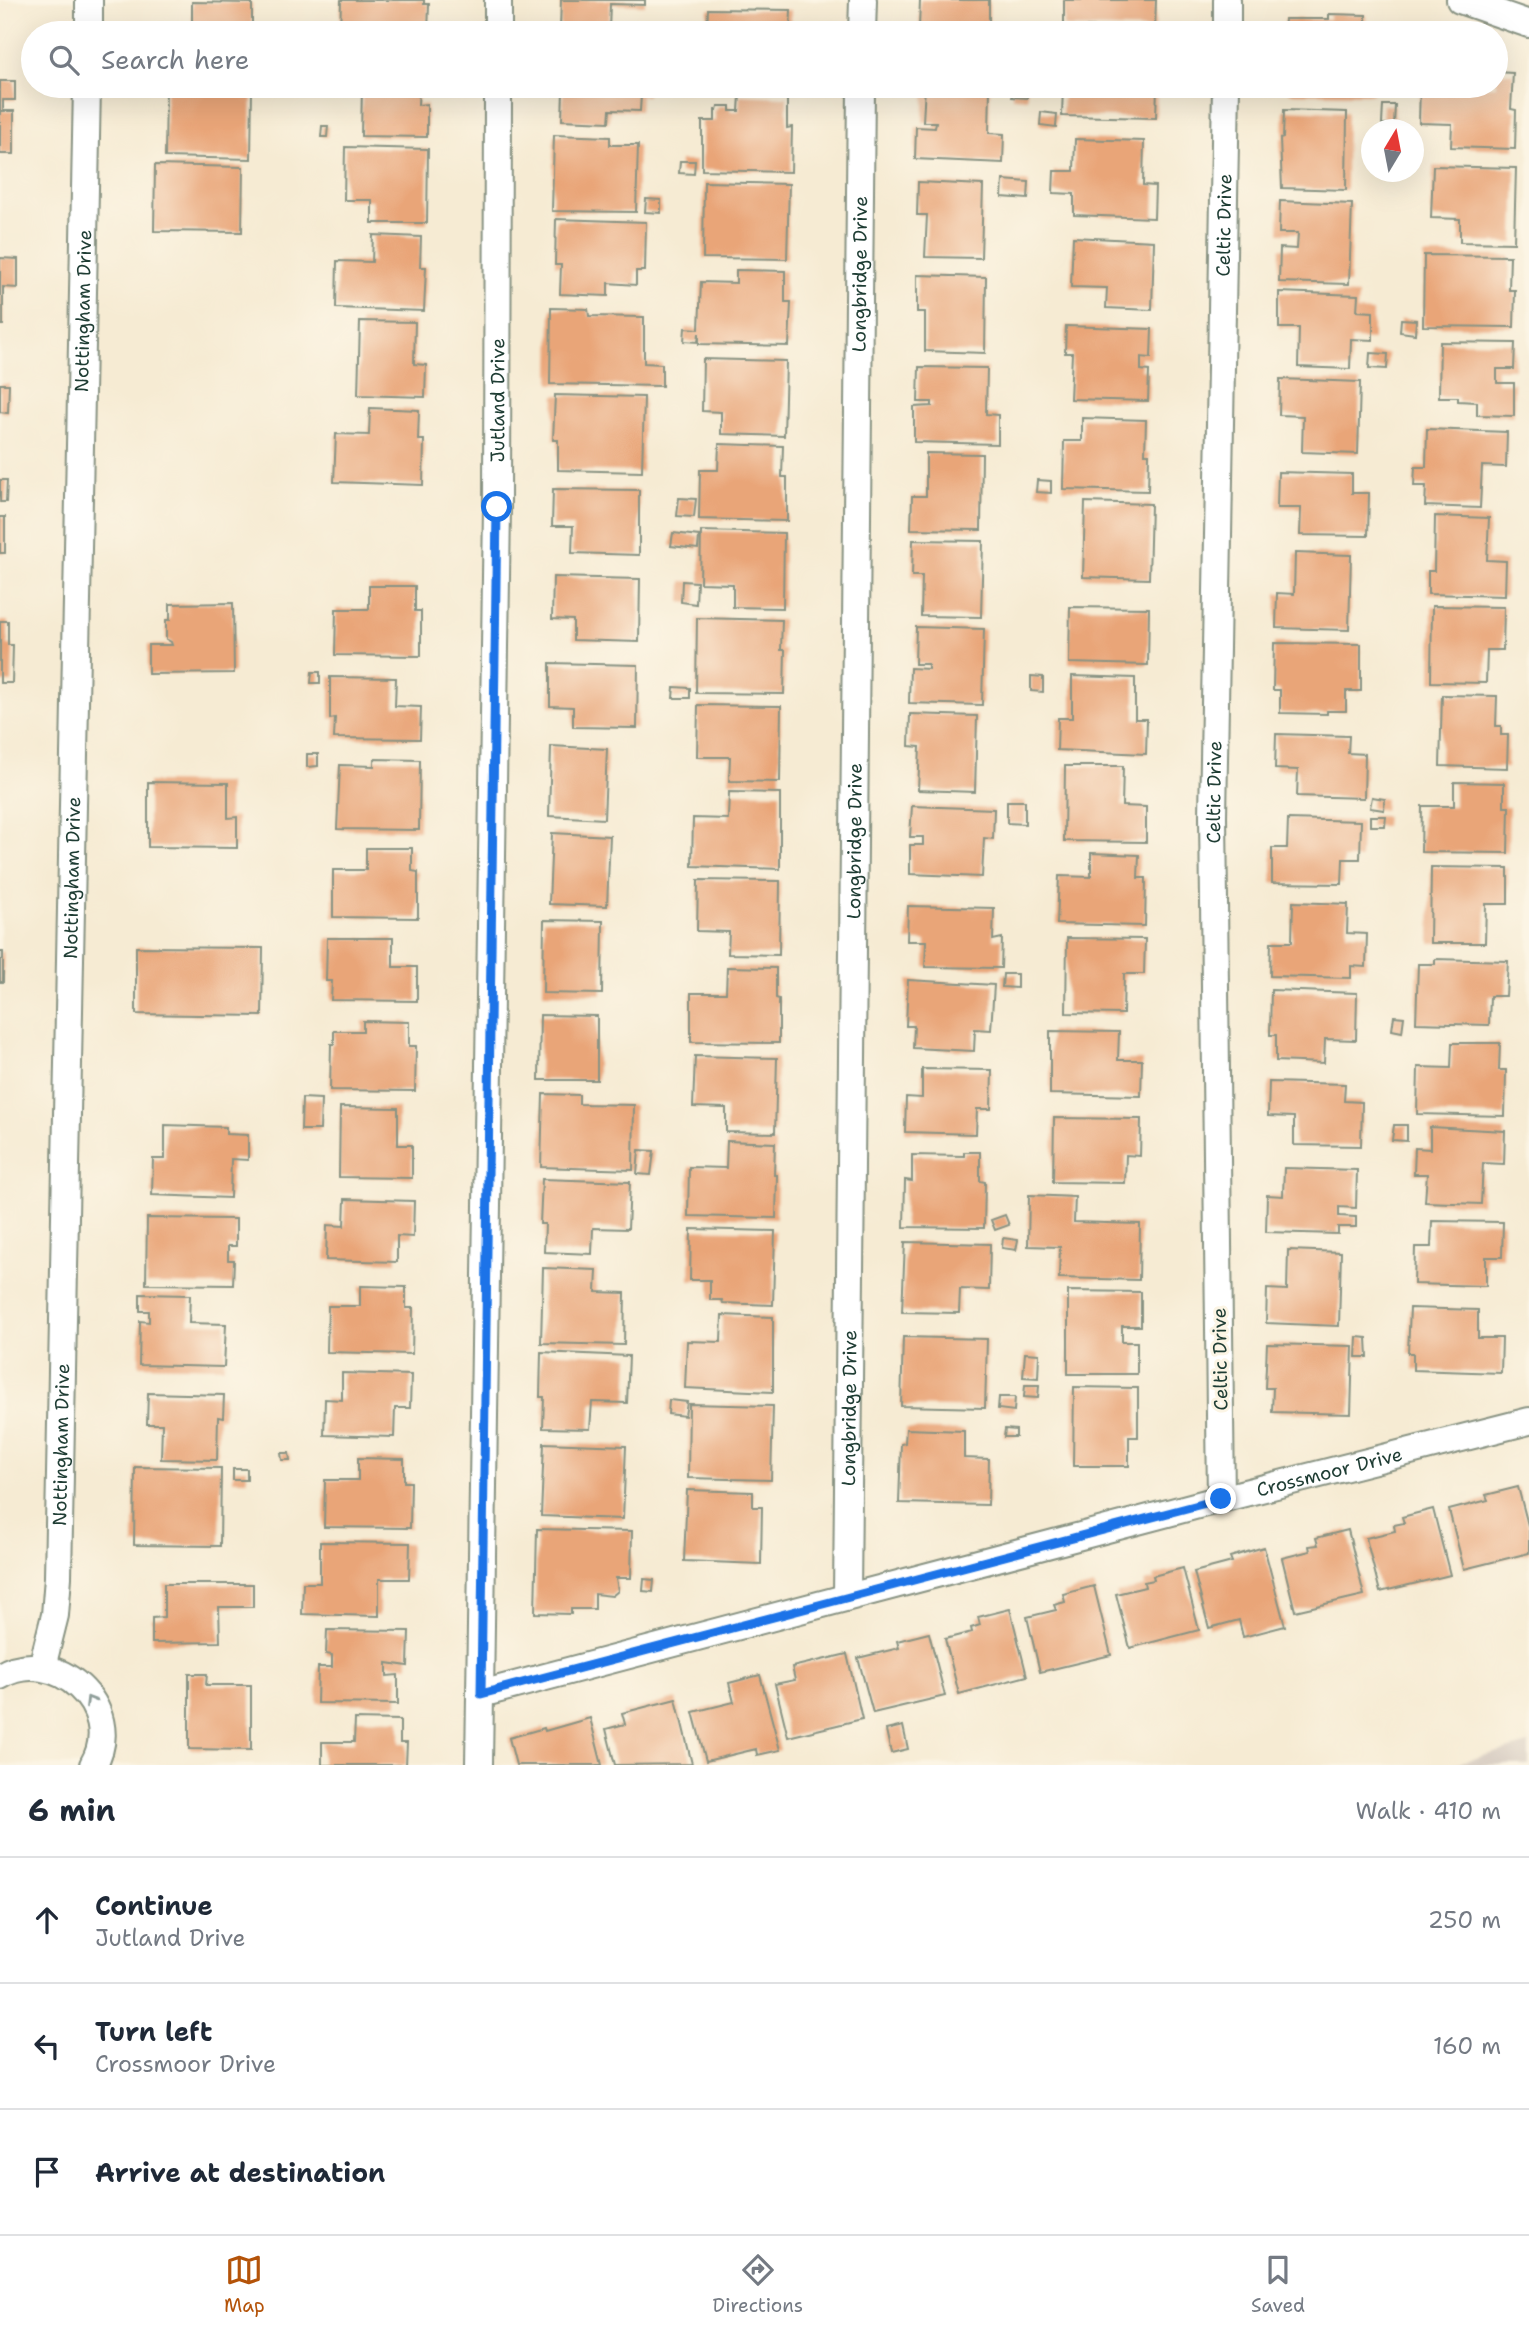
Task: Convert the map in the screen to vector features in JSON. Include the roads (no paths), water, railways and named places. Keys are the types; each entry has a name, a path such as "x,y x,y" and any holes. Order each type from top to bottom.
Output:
{"street":[{"path":"89,0 89,21"},
{"path":"498,0 498,21"},
{"path":"862,21 863,0"},
{"path":"1227,0 1227,21"},
{"path":"1460,0 1529,24"},
{"name":"Nottingham Drive","path":"42,1667 55,1615 58,1577 88,98"},
{"name":"Jutland Drive","path":"479,1765 497,507 498,98"},
{"name":"Longbridge Drive","path":"847,1597 861,98"},
{"name":"Celtic Drive","path":"1221,1499 1213,817 1226,98"},
{"name":"Crossmoor Drive","path":"481,1694 1221,1499 1529,1421"},
{"path":"0,1676 24,1667 42,1667 59,1671 75,1681 87,1693 96,1708 100,1725 100,1743 93,1765"}]}
